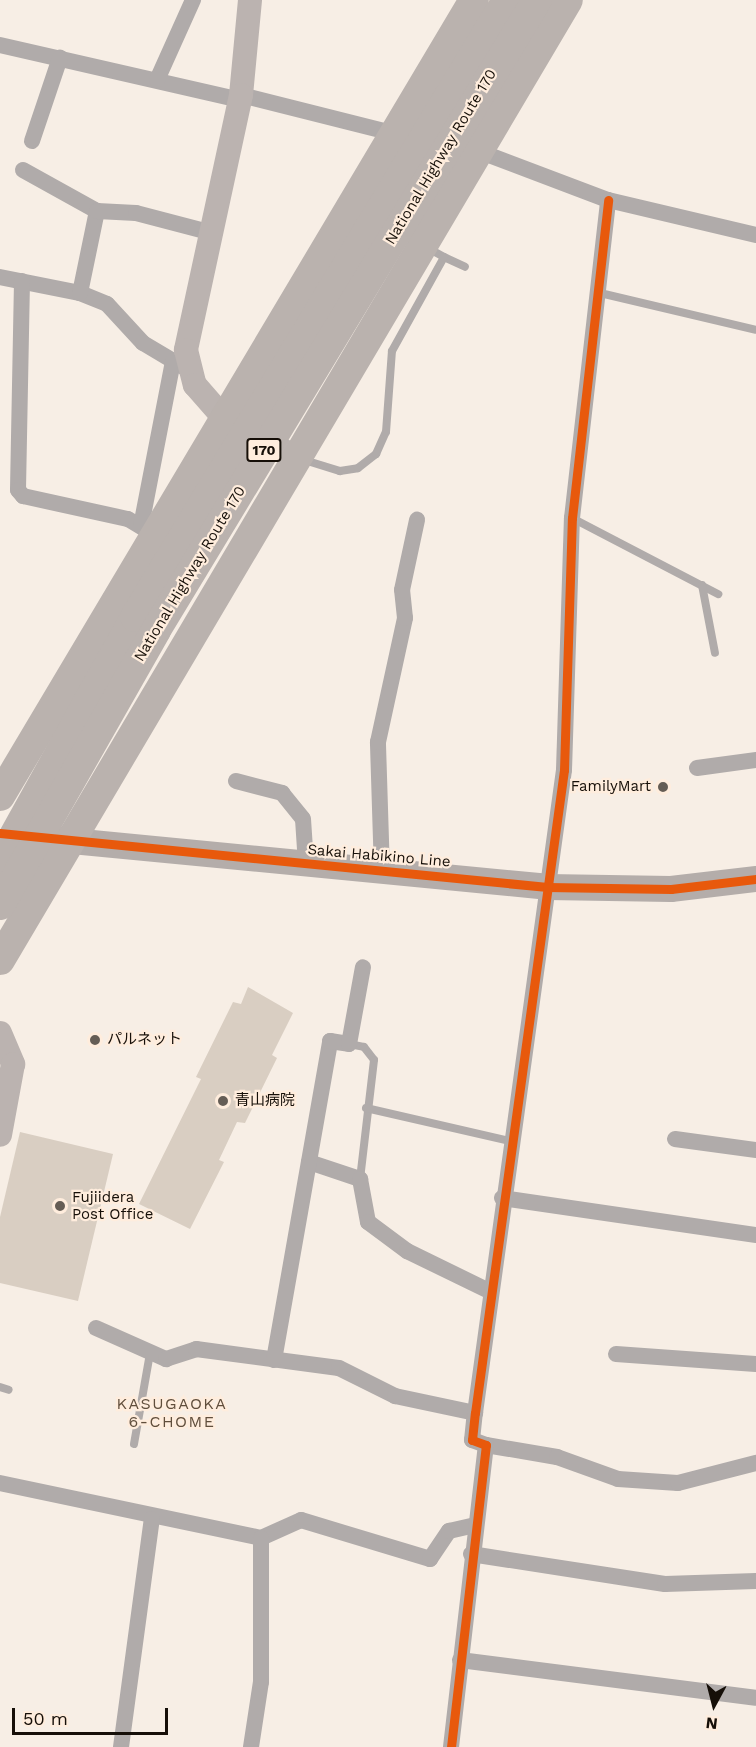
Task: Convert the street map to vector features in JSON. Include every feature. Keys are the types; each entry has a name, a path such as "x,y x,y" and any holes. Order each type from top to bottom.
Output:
{"highway":[{"path":"0,796 147,530 222,416 474,0"},
{"name":"National Highway Route 170","path":"0,861 152,586 507,0"},
{"name":"National Highway Route 170","path":"0,905 156,630 537,0"},
{"path":"0,960 295,457 433,251 477,150 568,0"}],"main road":[{"name":"Sakai Habikino Line","path":"0,833 547,887 671,889 756,879"}],"street":[{"path":"157,80 193,0"},
{"path":"22,281 18,490 23,496 128,519 147,530 241,98 250,0"},
{"path":"0,45 393,134 477,150 608,200 756,235"},
{"path":"32,141 60,58"},
{"path":"23,170 98,211 136,213 212,233"},
{"path":"608,200 600,293 572,518 564,770 501,1198 472,1440 486,1445 557,1457 618,1479 678,1483 756,1463"},
{"path":"80,293 98,211"},
{"path":"0,277 80,293 107,304 143,343 181,366 222,416 295,457"},
{"path":"382,872 378,742 405,618 402,590 417,520"},
{"path":"697,768 756,760"},
{"path":"236,781 282,793 303,819 306,864"},
{"path":"274,1360 330,1041 349,1044 363,967"},
{"path":"0,1034 13,1064 0,1135"},
{"path":"675,1139 756,1150"},
{"path":"309,1162 360,1179 368,1222 407,1251 489,1291"},
{"path":"501,1198 756,1235"},
{"path":"96,1328 165,1359 196,1349 339,1368 395,1396 475,1413"},
{"path":"616,1354 756,1364"},
{"path":"451,1747 471,1554 486,1445"},
{"path":"0,1483 152,1519 261,1538 301,1520 430,1559 449,1531 476,1526"},
{"path":"121,1747 152,1519"},
{"path":"251,1747 261,1682 261,1538"},
{"path":"471,1554 665,1584 756,1581"},
{"path":"460,1660 756,1698"}],"lane":[{"path":"295,457 340,471 358,468 376,454 386,432 392,351 433,251 465,267"},
{"path":"600,293 756,330"},
{"path":"572,518 718,594"},
{"path":"702,585 715,654"},
{"path":"349,1044 364,1047 374,1060 366,1108 360,1179"},
{"path":"366,1108 510,1141"},
{"path":"134,1444 150,1353"}],"building":[{"name":"青山病院","path":"248,987 293,1013 272,1055 277,1058 245,1123 237,1122 219,1160 224,1162 190,1229 139,1204 201,1079 196,1077 233,1002 241,1004"},
{"path":"20,1132 113,1154 78,1301 0,1283 0,1217"}],"cycle path":[{"path":"451,1747 486,1445 472,1440 475,1413 564,770 572,518 608,200"},
{"path":"0,833 547,887 671,889 756,879"}],"place":[{"name":"FamilyMart","path":"663,787"},
{"name":"パルネット","path":"95,1040"},
{"name":"青山病院","path":"223,1101"},
{"name":"Fujiidera Post Office","path":"60,1206"}],"district":[{"name":"KASUGAOKA 6-CHOME","path":"172,1413"}]}
